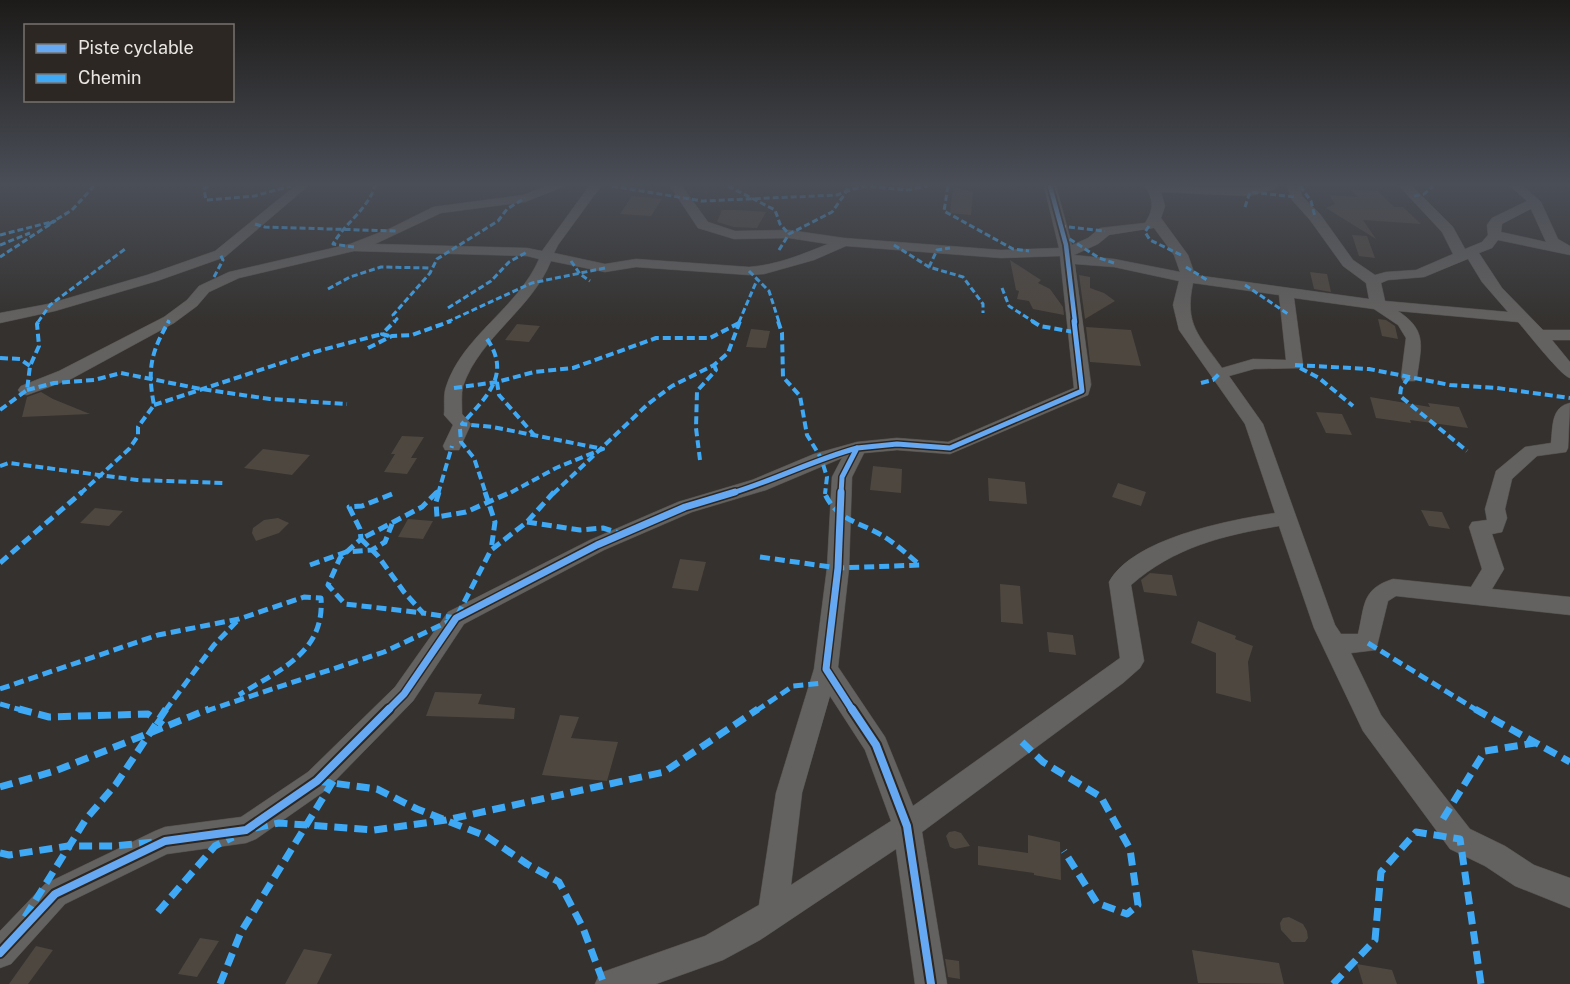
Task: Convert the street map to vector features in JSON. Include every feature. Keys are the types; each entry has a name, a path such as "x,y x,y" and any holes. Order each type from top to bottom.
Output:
{"street":[{"path":"0,318 50,308 152,278 220,254 247,232"},
{"path":"152,278 199,279 234,275 354,247 394,232"},
{"path":"452,446 462,424 453,415 454,388 468,359 528,289 542,267 551,245 561,232"},
{"path":"723,232 734,236 789,234 844,242 1000,254 1067,256 1188,278 1378,305 1520,318"},
{"path":"0,953 55,894 165,841 246,830 317,781 405,694 456,618 597,545 685,507 759,485 821,458 857,448 897,444 950,448 1082,391 1074,332 1074,304 1061,232"},
{"path":"1067,256 1104,232"},
{"path":"1164,232 1181,255 1188,278 1181,305 1187,330 1254,424 1324,628 1335,644 1372,723 1460,839 1495,856 1525,876 1570,893"},
{"path":"1326,232 1348,263 1372,281 1378,305 1404,322 1414,338 1409,377"},
{"path":"1449,232 1520,318 1539,335 1570,373"},
{"path":"1372,281 1386,276 1419,274 1487,245 1495,235 1495,232"},
{"path":"1550,232 1552,241 1570,251"},
{"path":"1495,235 1570,251"},
{"path":"354,247 527,252 545,258 605,268 636,263 749,271 764,270 808,257 844,242"},
{"path":"27,390 65,375 169,320 192,303 204,289 234,275"},
{"path":"1219,374 1253,364 1295,365 1286,291"},
{"path":"1539,335 1570,335"},
{"path":"1477,596 1493,569 1479,527 1495,527 1497,519 1495,509 1503,476 1532,451 1559,448 1564,412 1570,408"},
{"path":"773,913 789,794 826,669 838,568 842,477 857,448"},
{"path":"611,984 712,949 773,913 907,826 1106,682 1131,661 1120,582 1136,566 1158,552 1218,529 1285,518"},
{"path":"1335,644 1368,643 1378,596 1394,587 1570,606"},
{"path":"826,669 876,746 907,826 932,984"}],"building":[{"path":"1365,232 1371,232 1376,239"},
{"path":"1352,235 1367,236 1375,258 1359,256"},
{"path":"1010,260 1041,280 1038,283 1050,289 1063,307 1064,315 1033,309 1029,301 1017,299 1019,291 1016,290"},
{"path":"1310,272 1327,274 1331,292 1314,289"},
{"path":"1079,275 1090,277 1090,288 1104,293 1115,301 1085,319"},
{"path":"1378,319 1386,320 1395,326 1398,339 1382,336"},
{"path":"517,324 540,326 529,342 505,340"},
{"path":"1086,327 1131,330 1141,366 1090,362"},
{"path":"751,329 770,331 766,348 746,347"},
{"path":"41,392 90,414 22,417 27,397"},
{"path":"1370,397 1430,407 1428,403 1459,407 1468,428 1376,418"},
{"path":"1316,412 1342,414 1352,435 1326,433"},
{"path":"402,436 424,437 411,458 417,458 407,474 384,472 395,454 391,454"},
{"path":"263,449 310,455 292,475 244,468"},
{"path":"873,466 902,469 901,493 870,490"},
{"path":"988,478 1025,482 1027,504 989,501"},
{"path":"1118,483 1146,492 1141,506 1112,497"},
{"path":"95,508 123,511 109,526 80,523"},
{"path":"1421,510 1442,512 1450,529 1429,526"},
{"path":"278,518 289,523 279,533 256,541 252,533 253,528 264,520"},
{"path":"408,519 433,521 423,539 398,537"},
{"path":"680,559 706,562 698,591 672,588"},
{"path":"1150,573 1172,575 1177,596 1144,592 1141,580"},
{"path":"1000,584 1020,586 1023,624 1001,622"},
{"path":"1198,621 1236,636 1235,639 1253,646 1248,662 1251,702 1216,693 1216,653 1191,643"},
{"path":"1047,632 1073,635 1076,655 1049,652"},
{"path":"435,692 482,694 478,704 515,708 514,719 426,716"},
{"path":"560,715 579,717 571,738 618,742 607,781 542,775"},
{"path":"949,832 961,833 970,846 955,849 950,847 946,836"},
{"path":"1028,835 1060,842 1061,880 1034,875 1034,873 978,865 978,846 1028,853"},
{"path":"1289,917 1303,924 1308,938 1305,942 1292,942 1281,930 1280,923 1283,918"},
{"path":"200,938 219,941 197,977 178,974"},
{"path":"36,946 53,950 28,984 9,984"},
{"path":"304,949 332,954 317,984 285,984"},
{"path":"1192,950 1279,963 1284,984 1198,983"},
{"path":"945,959 959,961 960,979 948,977"},
{"path":"1357,964 1392,970 1397,984 1363,984"}],"marked path":[{"path":"0,235 12,232"},
{"path":"0,257 38,232"},
{"path":"340,232 333,244 354,247"},
{"path":"389,336 382,334 397,319 393,315 430,273 437,259 480,232"},
{"path":"779,250 789,234 793,232"},
{"path":"982,232 1013,249 1029,251"},
{"path":"1145,232 1150,240 1181,255"},
{"path":"0,245 30,233"},
{"path":"1062,234 1099,258 1114,263"},
{"path":"894,245 929,267 963,277 983,304 983,313"},
{"path":"929,267 937,250 950,248"},
{"path":"0,410 27,390 30,366 39,346 37,324 50,305 125,249"},
{"path":"448,308 491,281 509,262 527,252"},
{"path":"214,277 223,260 220,254"},
{"path":"571,261 580,274 590,281"},
{"path":"328,289 350,277 381,267 430,268"},
{"path":"1186,267 1207,280"},
{"path":"368,348 392,336 412,335 459,318 532,283 605,268"},
{"path":"749,271 769,291 782,333 783,377 800,396 807,435 821,458 827,477 824,492 830,505 840,515 883,536 920,565 838,568 760,557"},
{"path":"0,787 55,771 227,702 384,652 456,618 491,550 527,522 564,482 648,404 672,386 714,365 728,353 747,300 757,280"},
{"path":"1245,285 1288,314"},
{"path":"1002,288 1009,306 1040,326 1074,332"},
{"path":"0,563 129,449 138,436 138,427 154,405 150,380 151,361 157,342 169,320"},
{"path":"454,388 497,382 534,372 573,368 656,338 710,338 739,323"},
{"path":"154,405 318,351 382,334"},
{"path":"452,446 436,502 437,517 451,516 482,506 556,468 603,449 493,427 462,424 487,395 498,374 499,362 487,339"},
{"path":"0,358 20,359 30,366"},
{"path":"700,460 696,428 697,391 716,370 714,365"},
{"path":"1295,365 1369,369 1450,385 1497,388 1570,398"},
{"path":"1300,368 1319,378 1353,406"},
{"path":"27,390 54,383 94,380 121,373 201,389 270,399 347,404"},
{"path":"1201,383 1213,380 1219,374"},
{"path":"1409,377 1401,388 1400,396 1467,451"},
{"path":"497,382 499,395 535,436"},
{"path":"460,429 461,442 474,458 495,522 491,550"},
{"path":"0,466 9,463 137,480 224,483"},
{"path":"438,491 422,507 361,539 378,556 404,592 423,613 456,618"},
{"path":"392,494 362,506 349,507 360,529 361,539 340,558 328,585 345,604 423,613"},
{"path":"527,522 580,530 603,528 622,534"},
{"path":"310,565 346,552 372,550 385,542 392,524"},
{"path":"0,689 158,635 239,619 304,597 321,598 322,616 318,631 309,645 297,657 239,695"},
{"path":"25,917 86,819 116,784 157,721 214,645 239,619"},
{"path":"1368,643 1496,722 1570,762"},
{"path":"255,828 279,823 374,830 446,820 664,772 793,686 822,683"},
{"path":"0,704 49,717 148,714 163,725"},
{"path":"1022,742 1043,762 1101,797 1130,849 1138,905 1127,914 1097,903 1064,851"},
{"path":"1443,819 1485,751 1535,743"},
{"path":"220,984 241,932 335,778"},
{"path":"317,781 377,789 417,809 486,836 527,864 559,882 583,928 604,984"},
{"path":"1333,984 1375,940 1381,872 1416,832 1460,839 1481,984"},
{"path":"158,912 215,846 233,837"},
{"path":"0,853 9,855 68,846 114,846 153,842"}],"cycle path":[{"path":"931,984 907,826 876,745 826,669 838,568 842,477 857,448 897,444 950,448 1082,391 1063,232"},
{"path":"0,953 55,894 165,841 246,830 317,781 404,694 456,618 597,545 685,507 759,485 821,458 857,448"}]}
